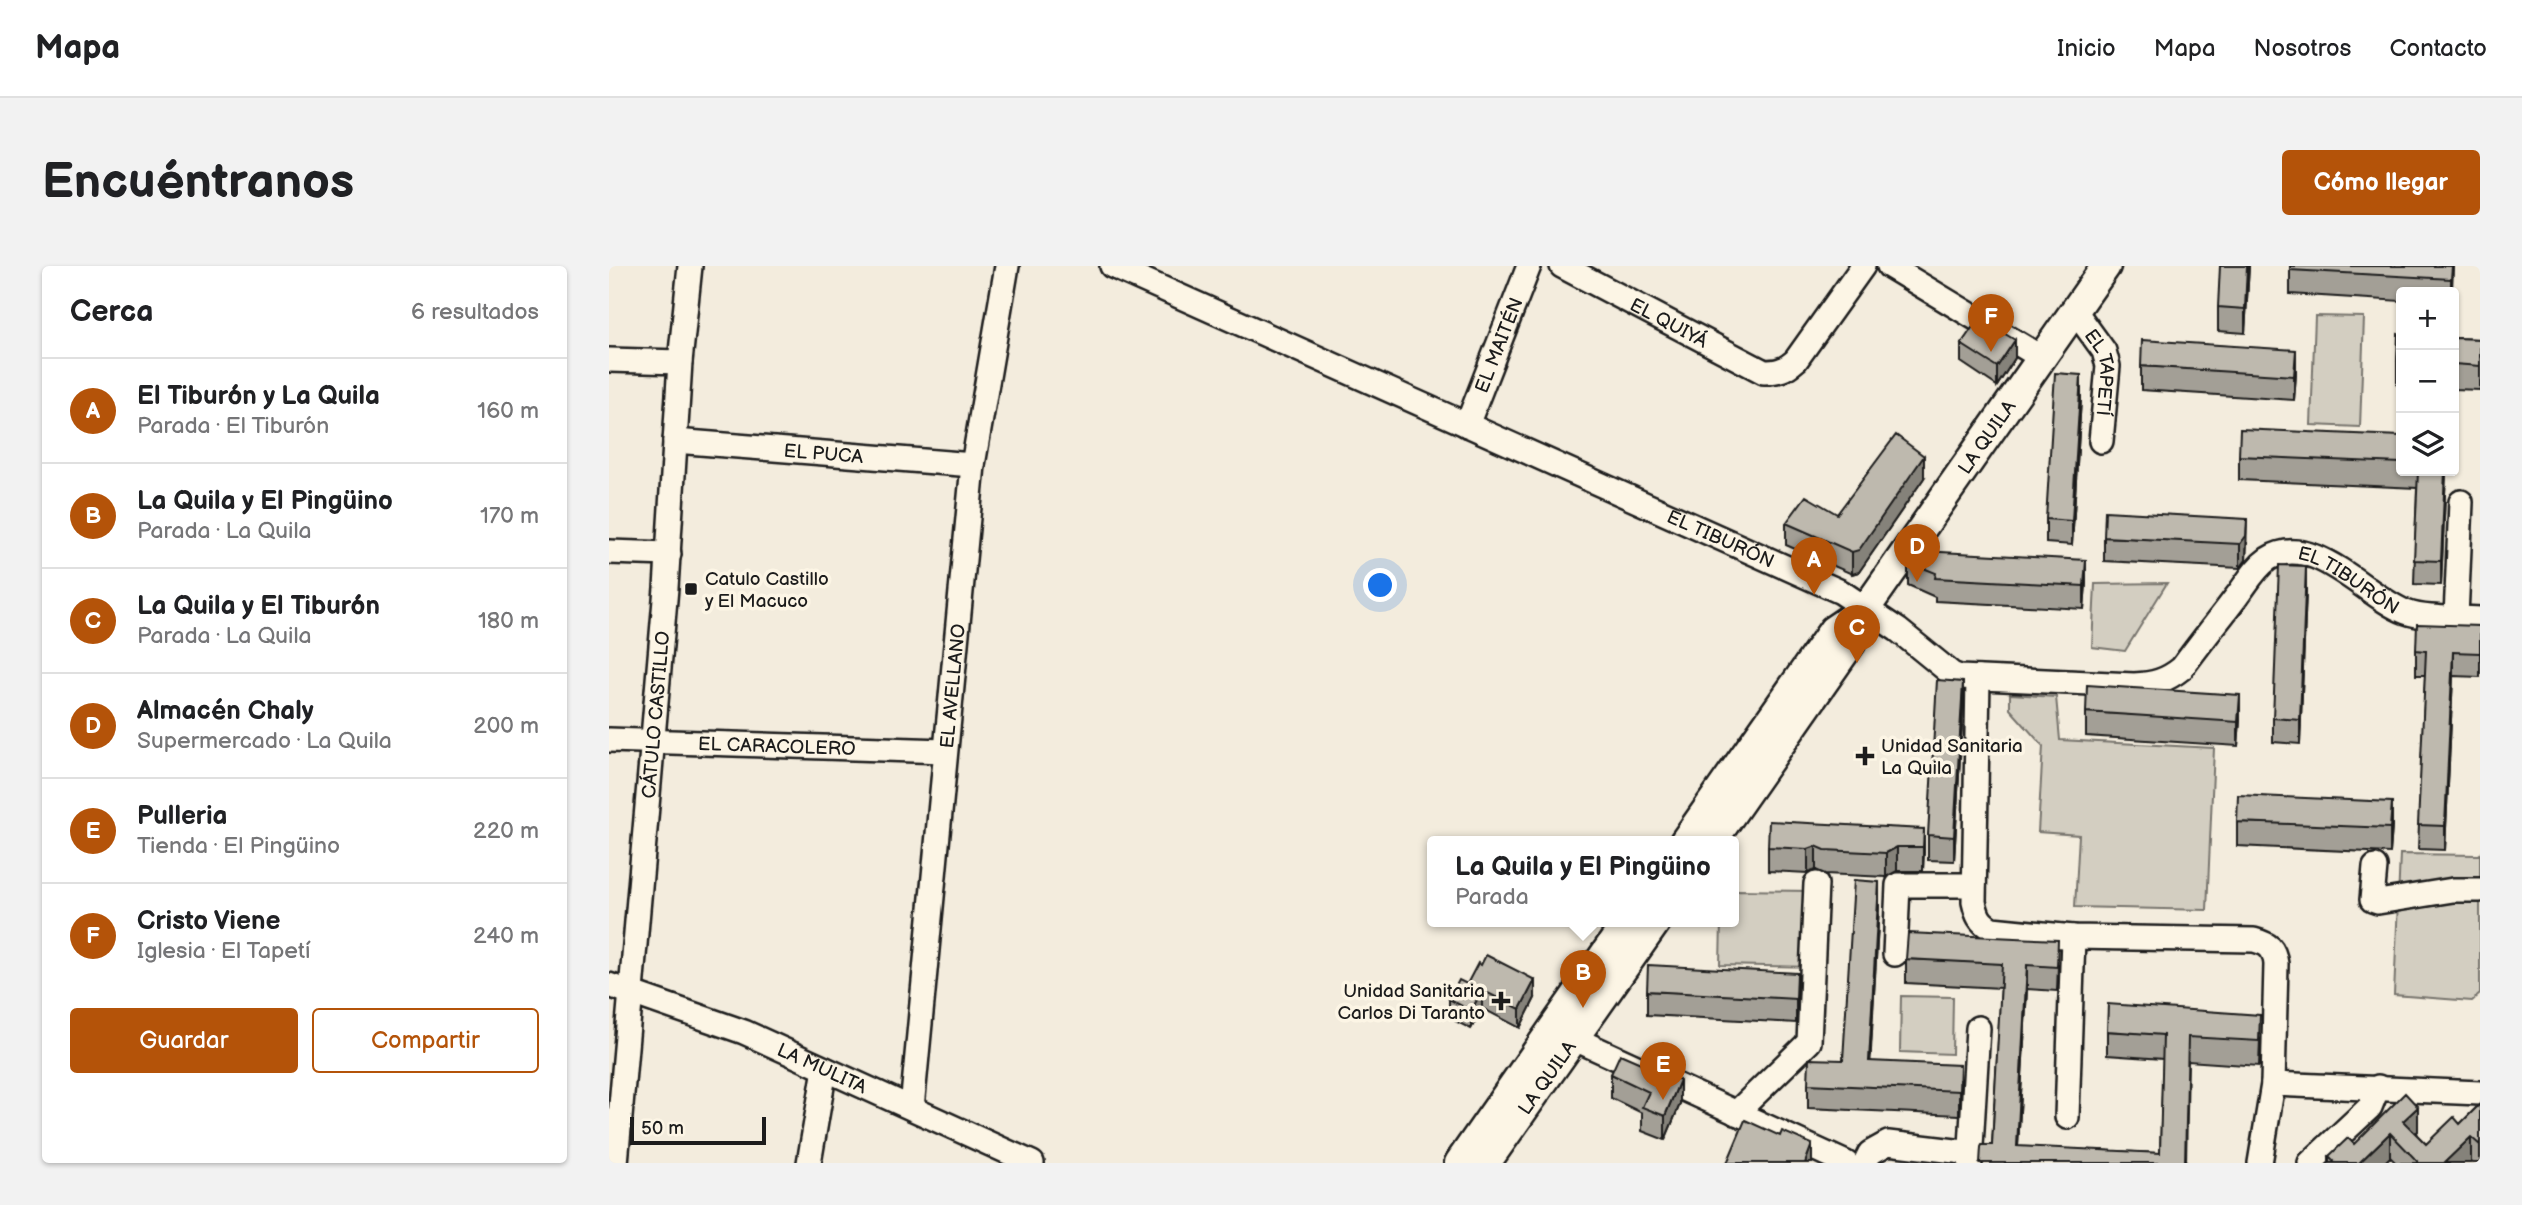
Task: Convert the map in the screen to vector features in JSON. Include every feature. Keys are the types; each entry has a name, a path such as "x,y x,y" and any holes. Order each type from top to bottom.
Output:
{"main road":[{"name":"LA QUILA","path":"1716,836 1851,643 1867,607 2106,266"},
{"name":"LA QUILA","path":"1688,836 1833,630 1867,607"},
{"name":"LA QUILA","path":"1486,1163 1624,927"},
{"name":"LA QUILA","path":"1459,1163 1652,927"}],"street":[{"name":"CÁTULO CASTILLO","path":"616,1163 620,989 654,741 669,554 680,362 690,266"},
{"name":"EL AVELLANO","path":"912,1108 973,465 1007,266"},
{"name":"EL TIBURÓN","path":"1112,266 1831,587 1867,607 1952,674 1978,678 2155,684 2182,668 2261,565 2281,553 2306,553 2320,557 2388,604 2408,613 2480,619"},
{"name":"EL MAITÉN","path":"1467,425 1529,266"},
{"name":"EL QUIYÁ","path":"1562,266 1764,372 1777,372 1788,368 1796,360 1863,266"},
{"path":"1889,266 2042,358"},
{"name":"EL TAPETÍ","path":"2075,311 2105,351 2108,366 2101,441"},
{"path":"609,360 680,362"},
{"name":"EL PUCA","path":"675,441 973,465"},
{"path":"2456,617 2461,502"},
{"path":"609,552 669,554"},
{"path":"1978,678 1975,885 1977,914 1982,923 1992,929 2073,937 2255,940 2268,943 2274,951 2276,964 2273,1084 2260,1163"},
{"name":"EL CARACOLERO","path":"609,740 945,751"},
{"path":"2375,867 2372,900 2378,902 2453,890 2480,890"},
{"path":"1736,1113 1808,1042 1816,884"},
{"path":"1895,954 1898,885 1975,885"},
{"path":"2067,1117 2073,937"},
{"name":"LA MULITA","path":"620,989 744,1032 1033,1163"},
{"path":"1865,1163 1870,1153 1888,1143 1971,1158 1978,1028"},
{"path":"1563,1034 1846,1163"},
{"path":"809,1163 825,1069"},
{"path":"2273,1084 2480,1093"},
{"path":"2310,1163 2370,1107 2378,1087"}],"shaded area":[{"path":"2315,316 2364,317 2360,427 2311,425"},
{"path":"2167,583 2125,651 2092,647 2095,584"},
{"path":"2010,694 2056,697 2060,740 2214,748 2207,910 2075,907 2079,835 2038,832 2043,746 2010,709"},
{"path":"2400,854 2480,854 2480,994 2472,1001 2394,995"},
{"path":"1739,890 1814,891 1813,967 1720,965 1721,927 1739,927"},
{"path":"1901,996 1953,997 1952,1054 1900,1052"}],"building":[{"path":"2220,266 2247,266 2245,309 2218,307"},
{"path":"2290,266 2452,266 2451,279 2290,270"},
{"path":"1979,318 2015,340 1997,367 1961,344"},
{"path":"2459,338 2480,339 2480,366 2459,364"},
{"path":"2142,340 2296,350 2294,376 2141,366"},
{"path":"2055,373 2081,375 2072,521 2046,519"},
{"path":"2240,429 2396,436 2396,463 2239,456"},
{"path":"1896,435 1924,456 1859,550 1852,552 1786,523 1806,496 1837,514"},
{"path":"2418,476 2445,476 2441,561 2414,560"},
{"path":"2105,511 2247,519 2246,536 2240,544 2104,537"},
{"path":"1916,546 1922,551 2086,560 2084,586 1935,578 1936,573 1908,562"},
{"path":"2279,565 2306,566 2300,720 2273,718"},
{"path":"2417,624 2480,626 2480,653 2453,652 2445,826 2418,825 2426,651 2416,650"},
{"path":"1937,680 1963,682 1954,837 1928,835"},
{"path":"2087,685 2240,695 2238,722 2086,712"},
{"path":"2238,795 2392,802 2390,828 2237,822"},
{"path":"1769,821 1924,829 1923,847 1897,847 1886,853 1825,850 1816,846 1808,849 1768,847"},
{"path":"1854,880 1879,882 1869,1061 1960,1065 1959,1091 1808,1084 1809,1059 1843,1060"},
{"path":"1908,933 2058,940 2057,967 2027,965 2017,1146 2160,1153 2163,1035 2107,1031 2108,1004 2260,1015 2259,1041 2188,1037 2185,1163 1980,1163 1982,1145 1992,1145 2002,964 1906,959"},
{"path":"1486,955 1535,980 1520,1009 1482,990 1471,1011 1449,999 1459,980 1467,984 1478,963 1481,965"},
{"path":"1648,965 1797,973 1796,999 1647,991"},
{"path":"1620,1054 1680,1080 1665,1116 1642,1107 1649,1092 1611,1074"},
{"path":"2405,1093 2418,1107 2403,1121 2426,1144 2454,1117 2460,1124 2480,1104 2480,1145 2471,1137 2444,1163 2417,1163 2390,1133 2359,1163 2332,1163 2334,1161 2329,1156 2348,1138 2354,1144"},
{"path":"1745,1120 1780,1136 1782,1131 1812,1144 1805,1163 1727,1163"}],"place":[{"name":"Cristo Viene","path":"1991,352"},
{"name":"Almacén Chaly","path":"1917,582"},
{"name":"Catulo Castillo y El Macuco","path":"691,589"},
{"name":"El Tiburón y La Quila","path":"1814,595"},
{"name":"La Quila y El Tiburón","path":"1857,663"},
{"name":"Unidad Sanitaria La Quila","path":"1865,756"},
{"name":"Unidad Sanitaria Carlos Di Taranto","path":"1501,1001"},
{"name":"La Quila y El Pingüino","path":"1583,1008"},
{"name":"Pulleria","path":"1663,1100"}]}
